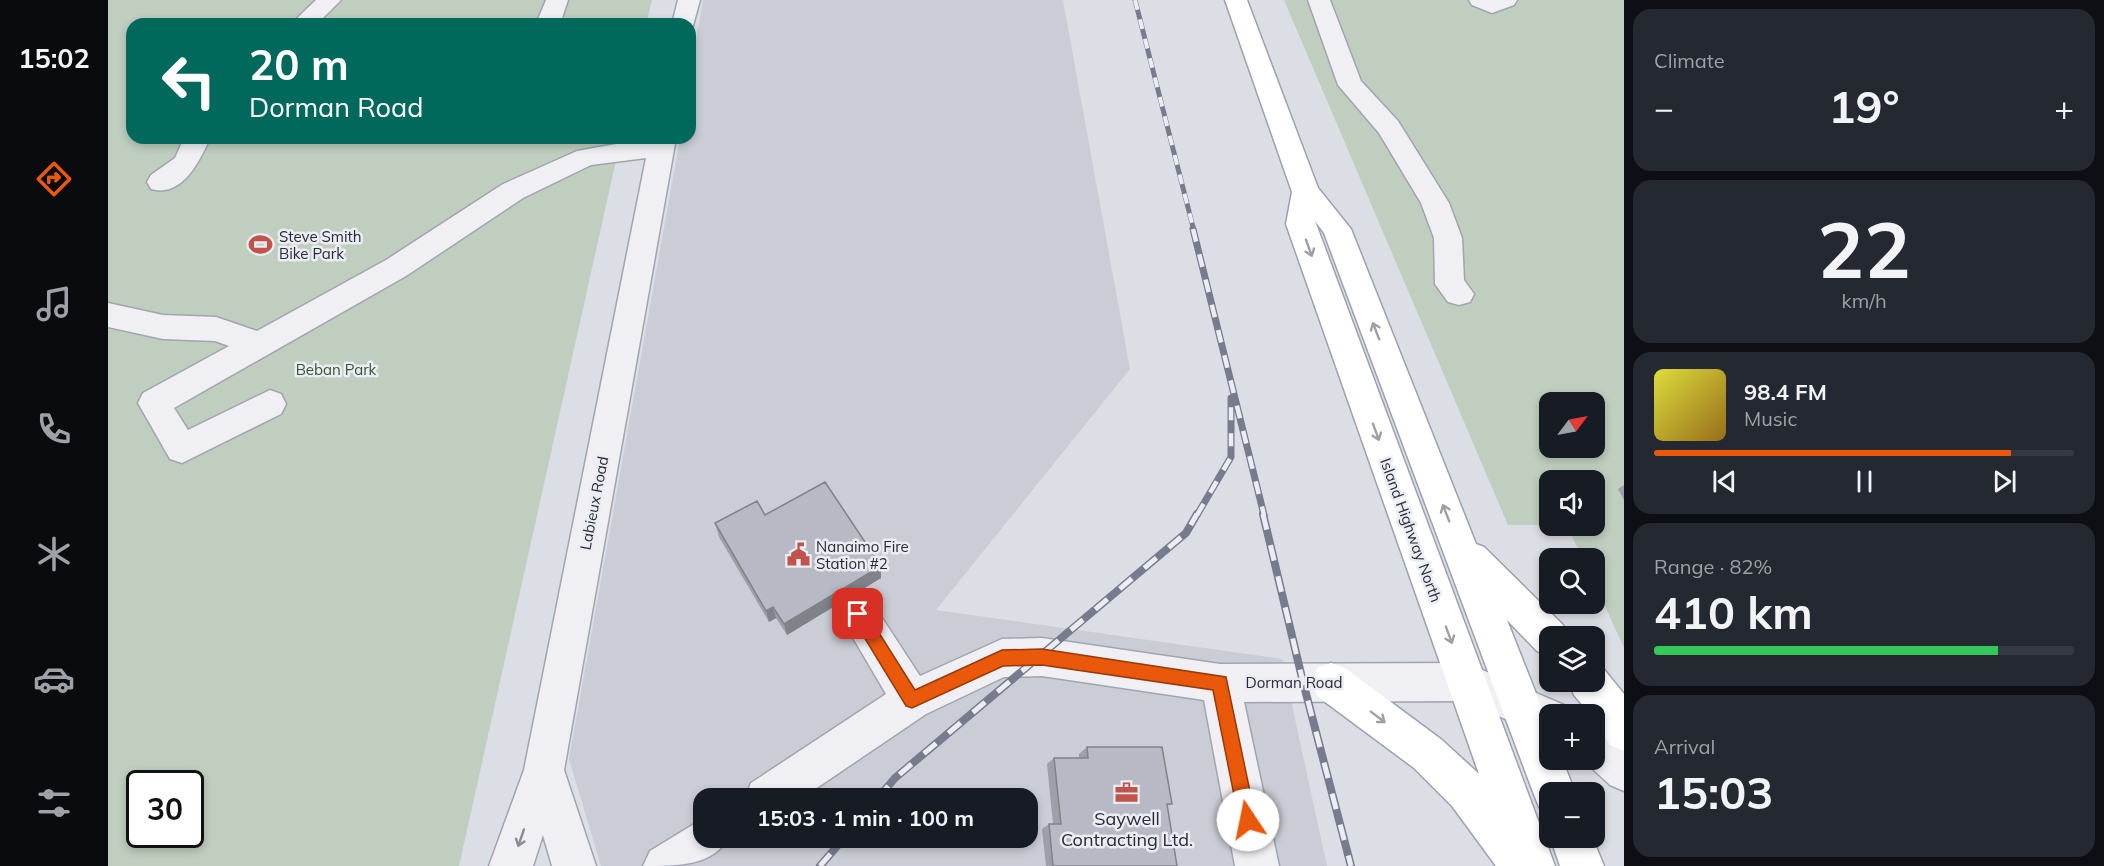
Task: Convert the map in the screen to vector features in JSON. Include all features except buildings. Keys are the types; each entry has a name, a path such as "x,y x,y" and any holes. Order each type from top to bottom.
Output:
{"main road":[{"path":"1236,0 1306,192 1337,229 1459,545 1535,712 1552,782"},
{"name":"Island Highway North","path":"1306,192 1300,224 1533,866"},
{"path":"1459,545 1488,579 1539,628"},
{"path":"1331,682 1428,754 1467,791 1522,866"},
{"path":"1596,692 1624,731"},
{"path":"1575,848 1582,866"}],"street":[{"path":"310,18 330,0"},
{"path":"550,18 557,0"},
{"path":"685,18 689,0"},
{"path":"1319,0 1340,63 1350,85 1389,127 1440,213 1448,238 1450,284 1459,294"},
{"path":"1480,0 1492,6 1506,0"},
{"path":"161,182 186,163 194,144"},
{"path":"270,404 182,448 154,403 396,268 513,191 586,157 652,144"},
{"name":"Labieux Road","path":"574,866 544,770 662,144"},
{"path":"108,315 163,327 216,329 259,345"},
{"path":"858,614 912,700"},
{"name":"Dorman Road","path":"781,788 912,700 1002,658 1042,657 1220,682 1466,682"},
{"path":"1220,682 1257,866"},
{"path":"1466,682 1535,712"},
{"path":"1605,753 1624,771"},
{"path":"511,866 544,770"},
{"path":"665,866 693,847"}],"shaded area":[{"path":"703,0 1063,0 1130,369 936,610 1282,659 1327,866 601,866 569,759 679,144 696,144 696,41"}],"green space":[{"name":"Beban Park","path":"108,0 652,0 648,18 126,18 126,144 620,144 459,866 108,866"},
{"path":"1284,0 1624,0 1624,648 1605,606 1605,548 1577,548 1572,536 1605,536 1605,470 1539,470 1539,525 1508,525"}],"railway":[{"path":"1135,0 1194,231"},
{"path":"1193,229 1264,515"},
{"path":"1197,515 1231,457 1231,398"},
{"path":"886,788 895,778 1186,533 1197,514"},
{"path":"1263,514 1303,682 1351,866"},
{"path":"820,866 836,848"}],"place":[{"name":"Steve Smith Bike Park","path":"261,245"},
{"name":"Nanaimo Fire Station #2","path":"798,555"},
{"name":"Saywell Contracting Ltd.","path":"1127,792"}],"route":[{"path":"858,614 912,700 1002,658 1042,657 1220,682 1248,820"}]}
